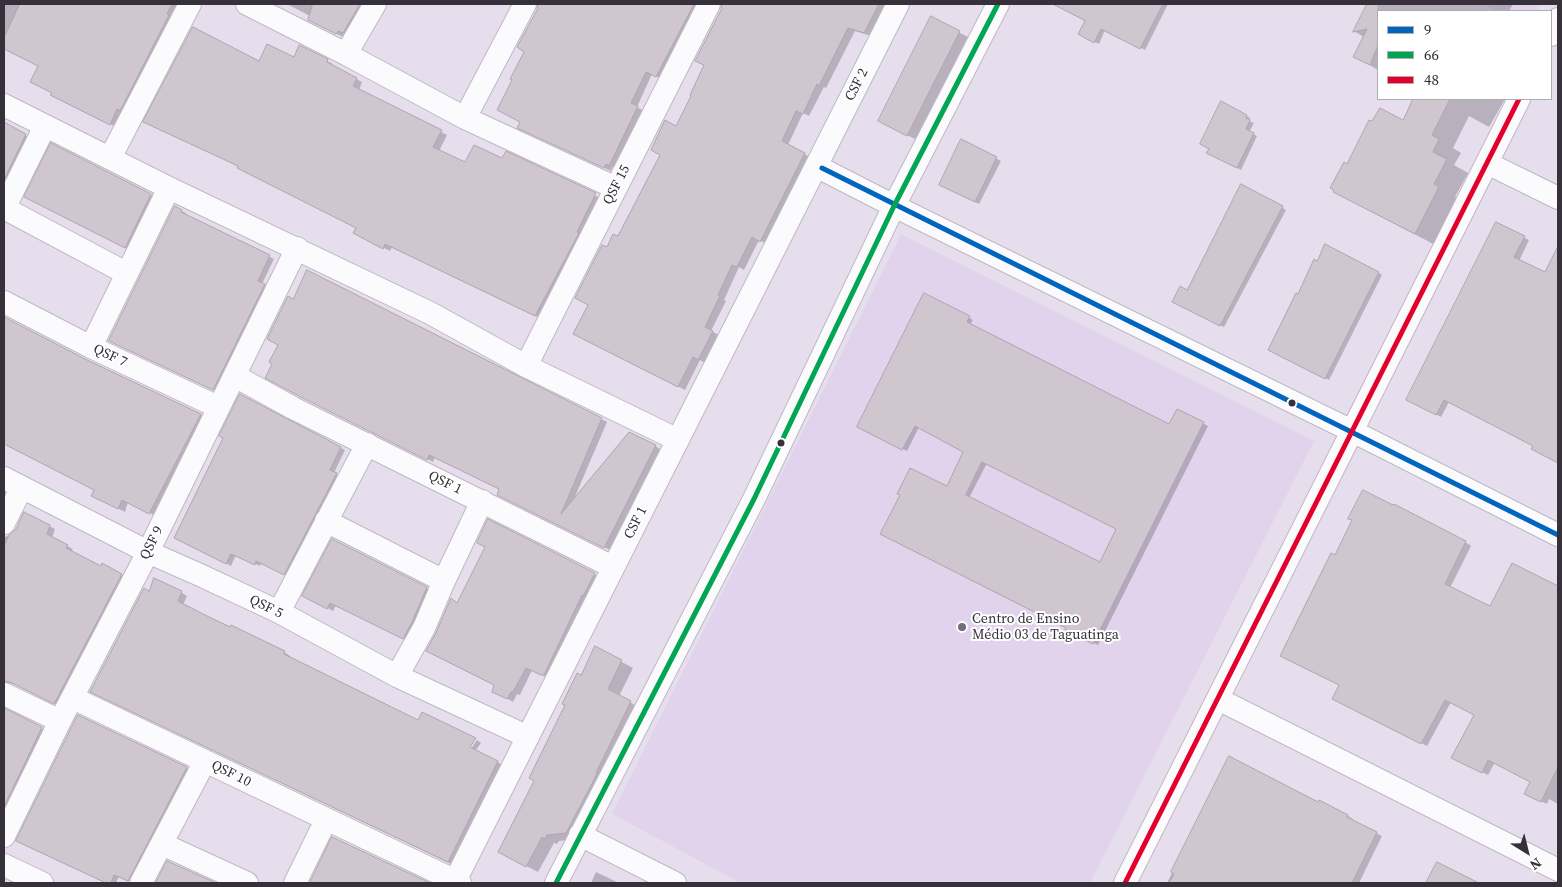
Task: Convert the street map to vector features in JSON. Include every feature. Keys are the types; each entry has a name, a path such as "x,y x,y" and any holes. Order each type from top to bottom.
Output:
{"street":[{"path":"110,158 190,4"},
{"path":"247,4 346,54 465,118 616,188"},
{"path":"346,54 375,4"},
{"path":"465,118 525,4"},
{"name":"QSF 15","path":"526,366 709,4"},
{"name":"CSF 2","path":"816,166 898,4"},
{"path":"556,883 754,499 894,206 998,4"},
{"path":"1552,33 1558,19"},
{"path":"1126,883 1518,100"},
{"path":"4,105 169,188 430,313 526,366 678,440"},
{"path":"45,126 4,208 126,273"},
{"path":"1487,163 1558,198"},
{"path":"816,166 1558,535"},
{"name":"CSF 1","path":"456,883 816,166"},
{"path":"91,347 169,188"},
{"name":"QSF 9","path":"4,836 60,722 148,552 297,248"},
{"name":"QSF 7","path":"4,302 91,347 218,407"},
{"name":"QSF 1","path":"235,376 293,408 613,567"},
{"path":"279,612 367,444"},
{"path":"4,524 13,482"},
{"name":"QSF 5","path":"13,482 148,552 279,612 397,676 528,737"},
{"path":"397,676 424,628 482,501"},
{"path":"326,521 444,581"},
{"path":"4,694 60,722"},
{"name":"QSF 10","path":"73,698 456,883"},
{"path":"1218,699 1558,870"},
{"path":"141,883 205,761"},
{"path":"295,883 326,820"},
{"path":"580,835 675,883"},
{"path":"162,844 247,883"},
{"path":"4,865 42,883"}],"shaded area":[{"path":"1482,4 1541,4 1538,10 1495,10"},
{"name":"Centro de Ensino Médio 03 de Taguatinga","path":"901,234 1314,441 1090,883 741,883 612,814"}],"building":[{"path":"20,4 172,4 167,14 169,15 120,111 117,109 110,125 50,95 52,93 30,82 38,66 4,49 4,38"},
{"path":"313,4 360,4 343,33 338,31 336,34 308,20"},
{"path":"538,4 694,4 656,77 646,72 631,103 638,106 609,166 606,164 604,168 517,128 520,122 497,110 524,52 517,47 537,10"},
{"path":"722,4 879,4 864,33 848,28 819,86 817,84 803,114 796,111 782,141 805,153 760,242 752,237 737,267 732,265 705,327 713,331 698,360 693,357 678,387 573,334 588,305 575,298 602,245 607,247 613,234 618,236 660,155 651,150 665,120 676,126 691,96 704,65 695,61 721,10"},
{"path":"1053,4 1163,4 1140,49 1101,29 1094,43 1078,34 1085,21"},
{"path":"1367,4 1378,4 1377,48 1370,65 1353,57 1367,29 1353,32"},
{"path":"931,16 960,31 907,136 878,121"},
{"path":"193,27 259,61 267,44 294,57 299,45 328,59 327,62 357,78 353,86 442,130 433,147 465,162 474,145 502,158 506,151 596,193 577,232 579,233 535,316 385,244 383,249 353,233 356,228 237,168 238,166 143,122"},
{"path":"1413,100 1450,100 1432,135 1439,139 1433,152 1447,159 1434,184 1439,187 1415,234 1333,192 1334,190 1330,188 1344,162 1347,164 1369,120 1372,121 1380,108 1403,120"},
{"path":"1221,101 1247,115 1246,118 1250,120 1246,129 1254,133 1237,168 1206,153 1209,149 1200,144"},
{"path":"4,122 26,134 4,180"},
{"path":"961,139 997,157 975,202 939,185"},
{"path":"51,143 151,194 125,248 24,197"},
{"path":"1241,184 1283,206 1220,326 1172,302 1180,286 1187,290"},
{"path":"175,206 182,210 181,212 270,255 258,281 265,284 213,390 109,341"},
{"path":"1496,222 1525,236 1514,257 1545,272 1558,246 1558,463 1531,449 1533,446 1444,400 1436,415 1406,400"},
{"path":"1325,244 1379,272 1325,379 1268,350 1296,293 1298,294 1314,259 1317,261"},
{"path":"307,270 602,418 561,514 629,432 656,445 604,548 497,495 499,489 429,455 427,460 265,378 272,364 269,362 278,345 267,339 288,296 293,299"},
{"path":"924,293 970,316 967,322 1169,424 1177,409 1204,422 1093,644 1065,630 1066,628 880,534 900,495 897,494 910,468 947,486 963,452 915,426 902,450 857,427","holes":["982,462 1116,529 1100,562 966,495"]},
{"path":"4,317 85,359 201,414 149,514 122,500 118,509 91,496 94,490 4,444"},
{"path":"240,394 341,447 330,470 337,473 284,575 256,561 255,565 231,554 226,564 174,538 223,438 219,436"},
{"path":"1363,490 1466,541 1445,584 1490,606 1512,563 1558,586 1558,767 1541,802 1524,794 1530,782 1488,760 1482,773 1451,758 1474,715 1445,700 1421,744 1332,699 1339,685 1280,656 1331,553 1335,555 1352,520 1348,519"},
{"path":"24,512 50,525 47,534 68,545 66,548 101,566 102,563 122,574 54,704 10,682 4,681 4,546 9,535 16,529"},
{"path":"488,519 595,573 582,595 544,675 526,668 507,699 492,692 494,685 426,651 451,598 457,603 485,547 477,543"},
{"path":"332,539 427,587 403,639 330,603 327,609 302,596"},
{"path":"154,578 182,591 178,601 203,614 285,651 284,654 418,720 422,712 476,738 470,747 498,761 448,862 90,692 144,588 149,591"},
{"path":"595,646 622,660 608,689 631,701 597,774 566,833 547,835 545,839 542,837 526,867 498,852 534,781 529,778 565,705 562,704 577,673 581,675"},
{"path":"4,708 42,727 4,807"},
{"path":"78,715 187,767 128,881 114,875 111,883 106,883 16,841"},
{"path":"1229,756 1318,802 1319,800 1377,832 1352,883 1169,883 1174,874 1171,872"},
{"path":"332,837 430,883 310,883"},
{"path":"167,861 216,883 156,883"},
{"path":"1437,862 1479,883 1426,883"}],"transit line":[{"name":"66","path":"556,883 754,499 894,206 998,4"},
{"name":"48","path":"1125,883 1518,100"},
{"name":"9","path":"822,168 1558,535"}],"place":[{"name":"Centro de Ensino Médio 03 de Taguatinga","path":"962,627"}]}
